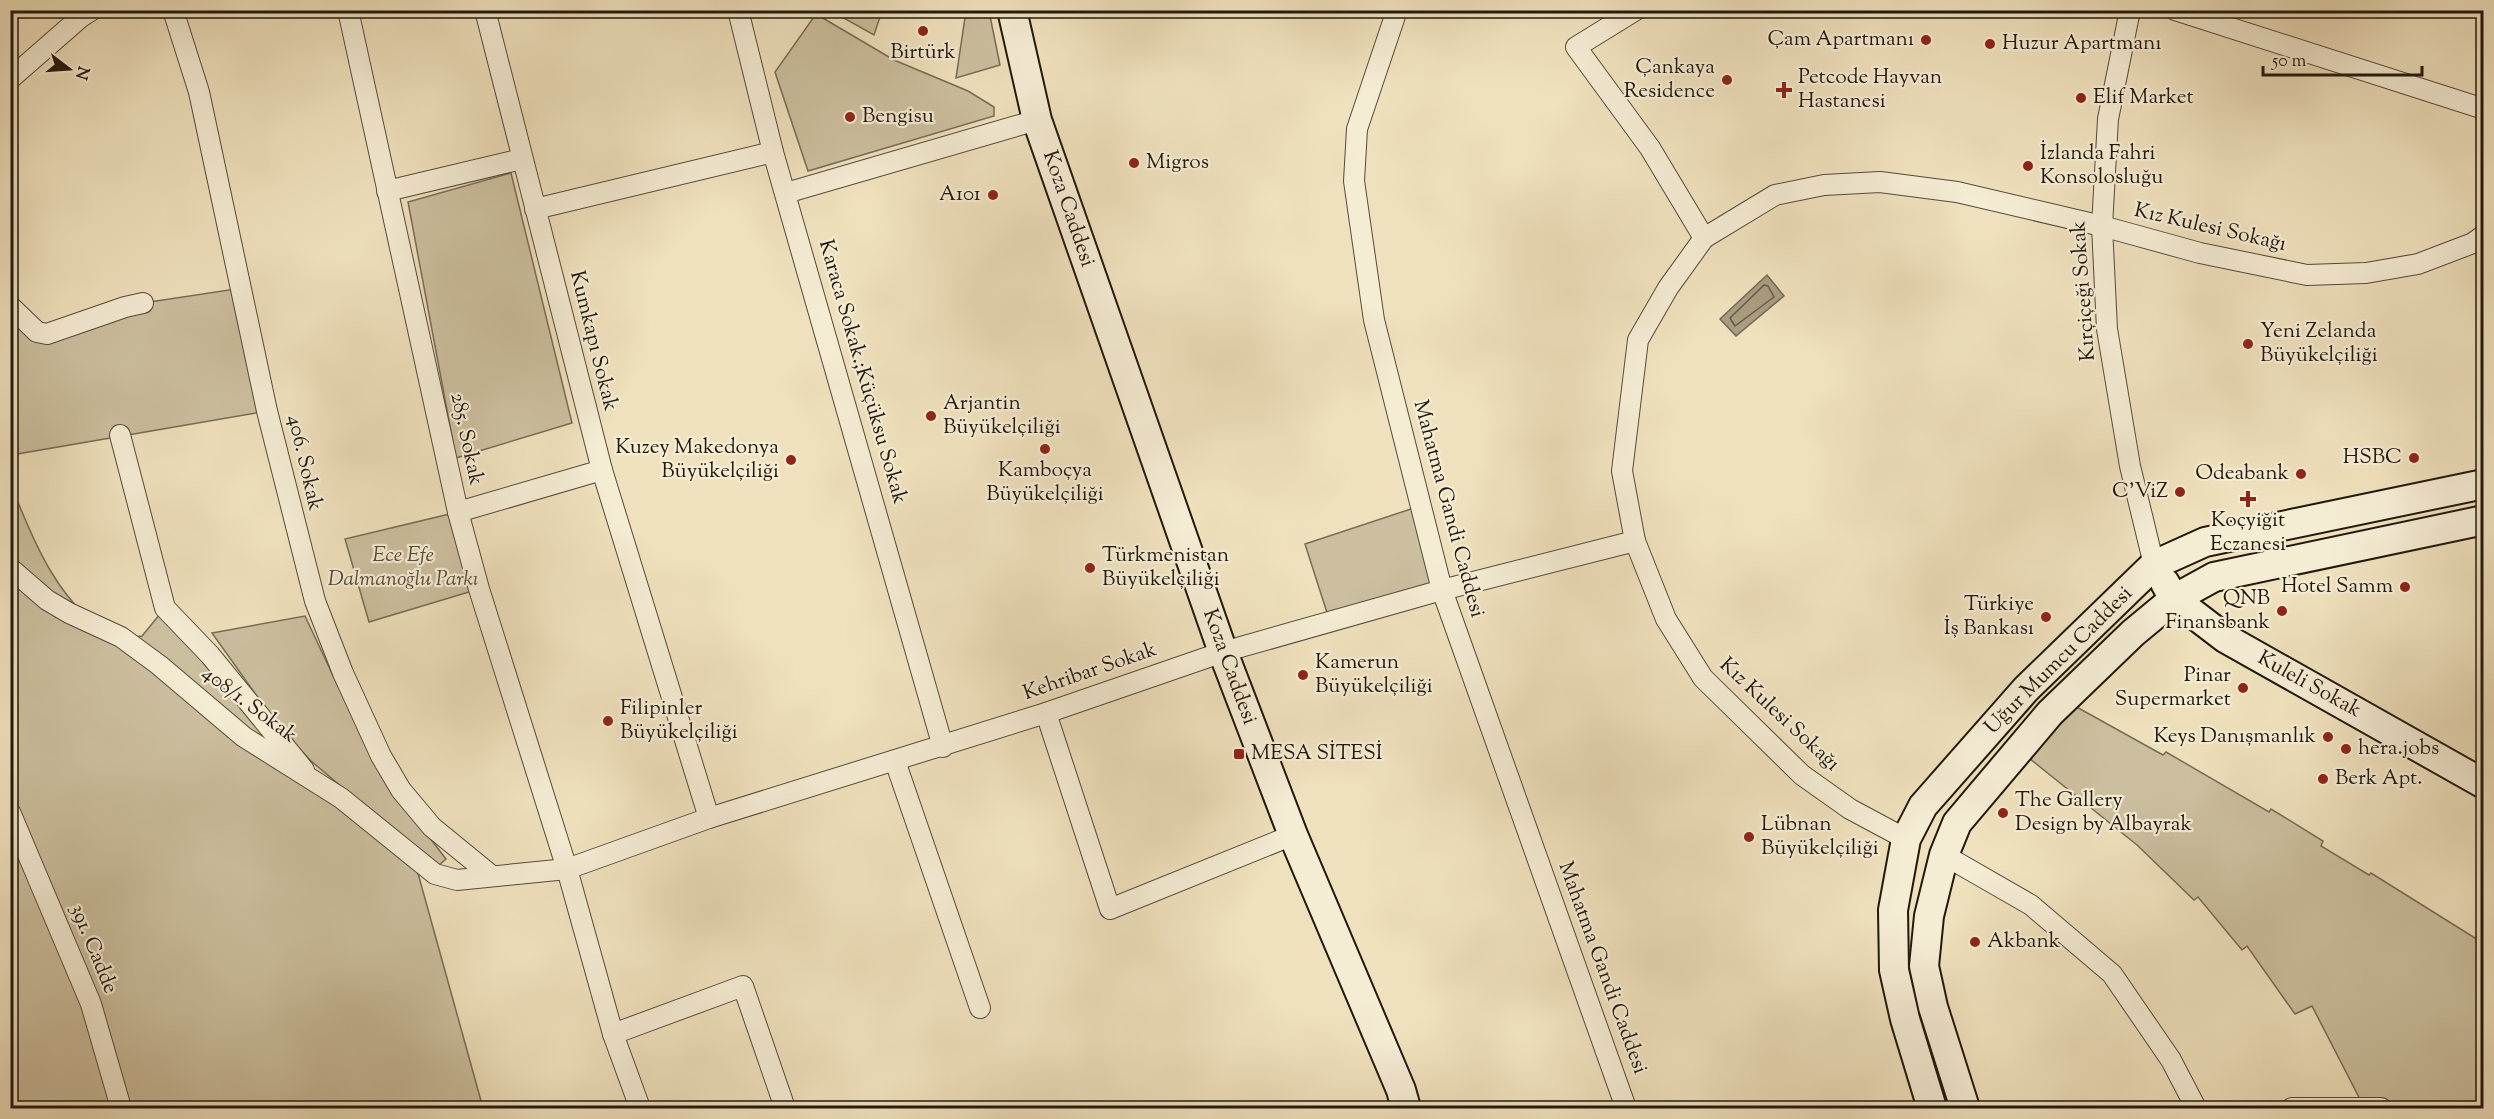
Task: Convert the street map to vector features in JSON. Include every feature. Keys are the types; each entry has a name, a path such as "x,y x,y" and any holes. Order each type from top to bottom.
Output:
{"main road":[{"name":"Koza Caddesi","path":"1012,10 1036,120 1223,652 1293,835 1401,1090 1406,1108"},
{"name":"Uğur Mumcu Caddesi","path":"1932,1108 1905,1019 1894,970 1893,910 1906,839 1923,806 2026,688 2154,565 2205,542 2484,484"},
{"name":"Uğur Mumcu Caddesi","path":"1965,1108 1933,1007 1924,966 1929,916 1944,855 1957,823 2050,713 2133,633 2174,599 2214,577 2484,520"},
{"name":"Kuleli Sokak","path":"2154,565 2174,599 2225,638 2484,784"}],"street":[{"path":"11,76 92,10"},
{"name":"406. Sokak","path":"173,10 200,92 267,411 315,601 343,673 381,756 401,790 432,827 492,876"},
{"name":"285. Sokak","path":"348,10 458,512 478,589 567,869 613,1034 640,1108"},
{"name":"Kumkapı Sokak","path":"485,10 602,470 709,818"},
{"name":"Karaca Sokak.;Küçüksu Sokak","path":"738,10 773,152 943,747"},
{"name":"Mahatma Gandi Caddesi","path":"1397,10 1357,129 1354,181 1374,320 1442,590 1626,1108"},
{"path":"1636,10 1576,47 1650,148 1704,237"},
{"name":"Kırçiçeği Sokak","path":"2130,10 2108,119 2102,226 2107,329 2130,466 2154,565"},
{"path":"2175,10 2484,110"},
{"path":"786,193 1036,120"},
{"path":"535,209 773,152"},
{"path":"387,191 522,159"},
{"name":"Kız Kulesi Sokağı","path":"1906,839 1850,809 1802,775 1702,678 1666,619 1635,541 1622,471 1638,340 1668,288 1704,237 1776,195 1824,185 1880,182 1957,192 2102,226 2200,253 2307,275 2366,273 2418,264 2484,236"},
{"path":"10,306 37,332 47,334 124,307 143,303"},
{"path":"120,435 165,608 210,655 311,779"},
{"path":"458,512 602,470"},
{"name":"Kehribar Sokak","path":"457,880 567,869 709,818 943,747 1223,652 1442,590 1635,541"},
{"name":"408/1. Sokak","path":"10,568 47,600 69,614 121,638 159,665 243,736 369,819 435,874 457,880"},
{"path":"1046,713 1110,909 1293,835"},
{"path":"895,761 980,1008"},
{"name":"391. Cadde","path":"10,812 91,1004 121,1108"},
{"path":"1944,855 2031,905 2112,974 2171,1060 2196,1108"},
{"path":"613,1034 743,986 785,1108"},
{"path":"2292,1108 2381,1108"}],"green space":[{"path":"882,10 874,35 831,11"},
{"path":"966,11 989,11 1000,65 956,78"},
{"path":"816,14 894,60 968,91 994,107 994,116 808,171 775,72"},
{"path":"511,173 572,423 456,458 408,202"},
{"path":"242,288 267,411 11,455 10,306 37,332 143,303"},
{"path":"10,482 38,548 65,592 81,611 99,626 119,636 130,638 142,636 165,608 311,779 414,859 483,1108 11,1108"},
{"path":"1420,506 1442,590 1330,622 1305,544"},
{"name":"Ece Efe Dalmanoğlu Parkı","path":"458,512 479,589 369,622 345,539"},
{"path":"305,616 390,786 446,859 437,867 311,761 279,727 212,633"},
{"path":"2064,700 2163,755 2166,752 2269,812 2271,809 2323,841 2321,846 2369,875 2371,873 2483,943 2483,1108 2364,1107 2312,1006 2295,1014 2247,946 2242,950 2198,897 2194,900 2137,845 2019,750"}],"water":[{"path":"1767,275 1784,296 1736,336 1720,319"}],"place":[{"name":"Birtürk","path":"923,31"},
{"name":"Çam Apartmanı","path":"1926,40"},
{"name":"Huzur Apartmanı","path":"1990,44"},
{"name":"Çankaya Residence","path":"1727,80"},
{"name":"Petcode Hayvan Hastanesi","path":"1784,90"},
{"name":"Elif Market","path":"2081,98"},
{"name":"Bengisu","path":"850,117"},
{"name":"Migros","path":"1134,163"},
{"name":"İzlanda Fahri Konsolosluğu","path":"2028,166"},
{"name":"A101","path":"993,195"},
{"name":"Yeni Zelanda Büyükelçiliği","path":"2248,344"},
{"name":"Arjantin Büyükelçiliği","path":"931,416"},
{"name":"Kamboçya Büyükelçiliği","path":"1045,449"},
{"name":"HSBC","path":"2414,458"},
{"name":"Kuzey Makedonya Büyükelçiliği","path":"791,460"},
{"name":"Odeabank","path":"2301,474"},
{"name":"C'ViZ","path":"2180,492"},
{"name":"Koçyiğit Eczanesi","path":"2248,499"},
{"name":"Türkmenistan Büyükelçiliği","path":"1090,568"},
{"name":"Hotel Samm","path":"2405,587"},
{"name":"QNB Finansbank","path":"2282,611"},
{"name":"Türkiye İş Bankası","path":"2046,617"},
{"name":"Kamerun Büyükelçiliği","path":"1303,675"},
{"name":"Pinar Supermarket","path":"2243,688"},
{"name":"Filipinler Büyükelçiliği","path":"608,721"},
{"name":"Keys Danışmanlık","path":"2328,737"},
{"name":"hera.jobs","path":"2346,749"},
{"name":"MESA SİTESİ","path":"1239,754"},
{"name":"Berk Apt.","path":"2323,779"},
{"name":"The Gallery Design by Albayrak","path":"2003,813"},
{"name":"Lübnan Büyükelçiliği","path":"1749,837"},
{"name":"Akbank","path":"1975,942"}]}
